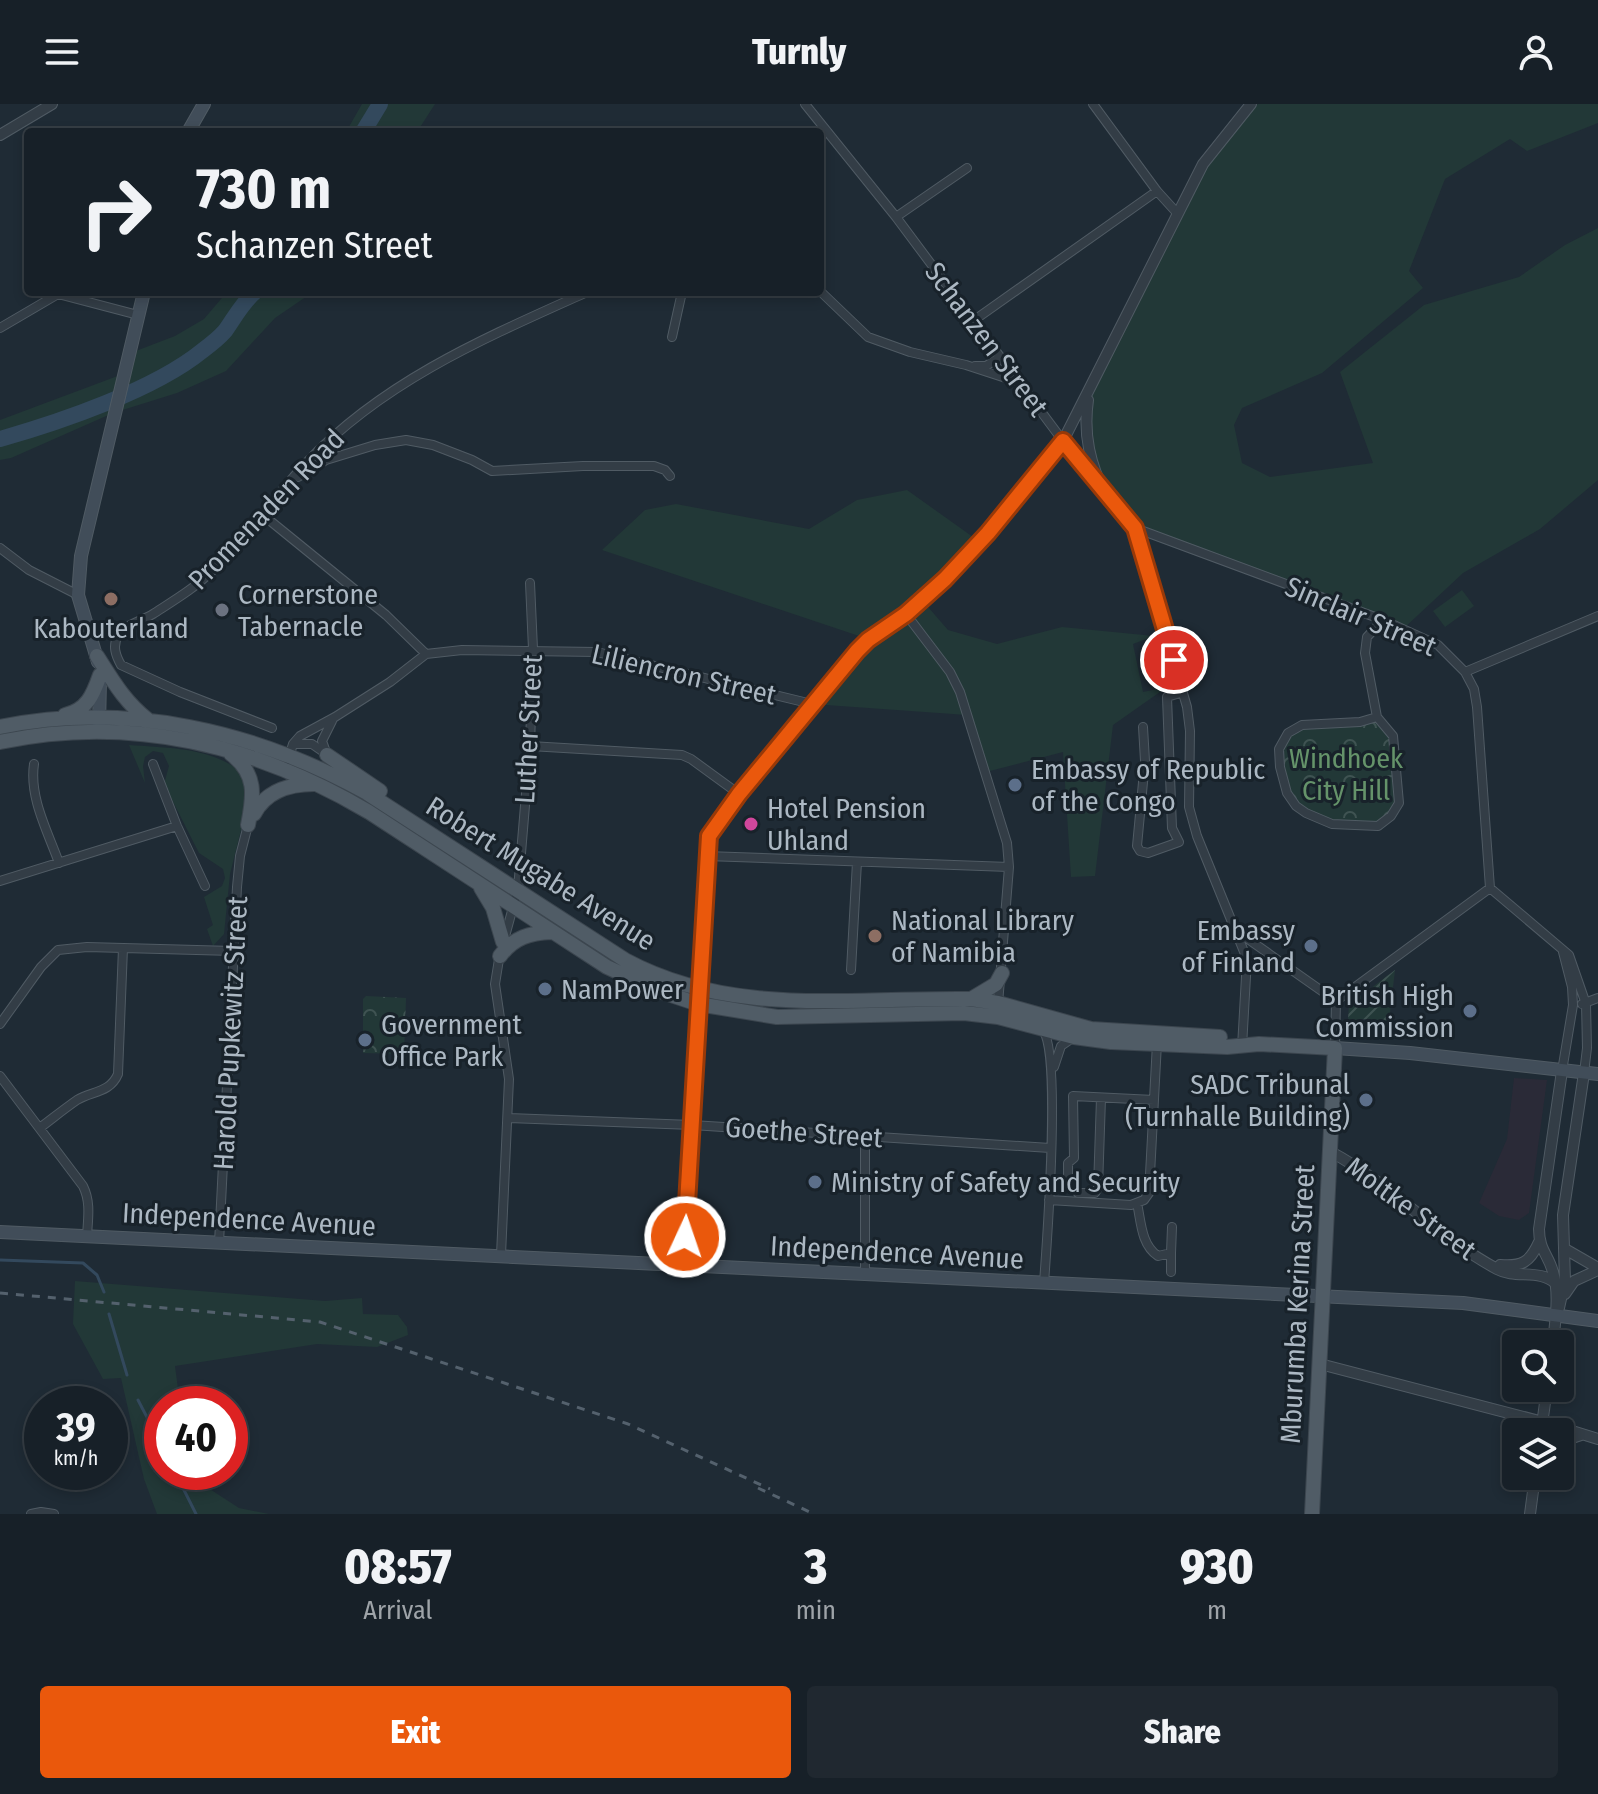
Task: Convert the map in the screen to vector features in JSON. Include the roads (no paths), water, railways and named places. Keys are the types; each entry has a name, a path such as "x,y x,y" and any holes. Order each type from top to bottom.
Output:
{"main road":[{"path":"190,128 204,104"},
{"path":"99,724 100,675 97,656 78,595 83,538 143,296"},
{"path":"97,656 118,692 148,720"},
{"path":"33,723 77,712 86,706 100,675"},
{"name":"Robert Mugabe Avenue","path":"0,727 33,723 99,724 148,720 210,730 289,756 367,793 625,960 698,996 777,1017 939,1012 1012,1020 1074,1037 1410,1053 1591,1074"},
{"name":"Robert Mugabe Avenue","path":"0,742 99,724 221,748 289,756 320,784 369,812 607,967 659,991 791,1002 971,999 998,1003 1091,1029 1157,1040"},
{"path":"221,748 243,764 251,775 253,795 248,825"},
{"path":"327,755 455,844 463,856"},
{"path":"248,825 260,803 279,790 300,784 320,784"},
{"path":"477,882 493,908 501,949 531,933 553,932"},
{"path":"971,999 996,984 1002,976 1014,1004 1026,1010"},
{"name":"Mburumba Kerina Street","path":"1312,1514 1335,1048"},
{"name":"Independence Avenue","path":"0,1232 1463,1303 1598,1321"}],"street":[{"path":"0,135 52,104"},
{"name":"Schanzen Street","path":"805,104 896,217 1063,441 1135,528 1183,692 1190,731 1189,807 1197,836 1247,959 1242,1043"},
{"path":"1093,104 1157,191 1177,213"},
{"path":"683,1265 709,836 812,704 868,640 906,614 945,579 985,537 1063,441 1208,156 1251,104"},
{"path":"896,217 967,168"},
{"path":"973,321 1157,191"},
{"path":"824,295 868,337 1018,382"},
{"path":"0,328 55,296"},
{"path":"66,296 138,315"},
{"name":"Promenaden Road","path":"272,728 121,665 115,644 123,631 211,573 308,460 342,429 395,389 473,343 570,296"},
{"path":"672,337 681,296"},
{"path":"966,365 986,366 1000,357"},
{"path":"1090,390 1085,420 1086,443 1095,475 1106,496"},
{"path":"290,481 326,460 375,445 406,440 446,450 492,471 654,466 665,470 670,476"},
{"path":"263,515 386,615 426,654 390,682 300,736 289,756"},
{"name":"Sinclair Street","path":"1135,528 1383,620 1438,645 1465,672 1474,689 1477,707 1490,888"},
{"path":"0,548 29,570 78,595"},
{"name":"Luther Street","path":"501,1255 509,1079 495,984 501,949 518,889 530,746 533,649 530,583"},
{"path":"906,614 950,672 960,692 1004,830 1009,867 998,1003 1003,1015 1012,1020"},
{"path":"1465,672 1598,616"},
{"path":"1377,717 1360,722 1302,725 1288,733 1279,749 1280,767 1287,793 1296,806 1332,824 1378,826 1391,816 1399,803 1393,736 1377,717 1365,653 1367,637 1383,620"},
{"name":"Liliencron Street","path":"426,654 533,649 620,656 812,704"},
{"path":"1179,842 1172,828 1167,697 1183,692"},
{"path":"327,755 322,747 323,735 335,717"},
{"path":"1143,727 1145,761 1138,849 1148,853 1197,836"},
{"path":"289,756 312,744 327,755"},
{"path":"530,746 682,755 739,794"},
{"path":"34,764 35,797 59,863"},
{"path":"153,764 205,886"},
{"name":"Harold Pupkewitz Street","path":"219,1243 237,887 240,856 248,825"},
{"path":"0,881 177,826"},
{"path":"706,856 1009,867"},
{"path":"851,970 857,862"},
{"path":"1336,1001 1490,888 1569,955 1586,1004 1591,1074 1570,1166 1563,1215 1563,1297"},
{"path":"1238,932 1336,1001"},
{"path":"0,1024 41,967 58,950 87,947 233,951"},
{"path":"41,1127 80,1098 109,1087 115,1081 118,1074 123,948"},
{"path":"1554,1330 1554,1272 1539,1242 1573,1005 1563,951"},
{"path":"1573,1005 1586,1004 1598,998"},
{"path":"1335,1048 1336,1001"},
{"path":"1040,1027 1049,1042 1052,1079 1044,1283"},
{"path":"1052,1079 1061,1046 1074,1037"},
{"path":"1157,1040 1149,1193 1141,1202 1144,1237 1151,1251 1158,1256 1171,1253"},
{"path":"0,1076 41,1127 88,1196 87,1236"},
{"path":"1101,1098 1098,1188 1095,1193 1078,1193 1068,1182 1068,1163 1074,1158 1071,1099 1075,1096 1154,1100"},
{"name":"Goethe Street","path":"509,1118 692,1125 1050,1148"},
{"path":"865,1136 865,1275"},
{"name":"Moltke Street","path":"1331,1152 1366,1172 1500,1271 1545,1276 1555,1283"},
{"path":"1550,1161 1561,1156 1568,1160 1570,1166"},
{"path":"1049,1200 1141,1202"},
{"path":"1171,1272 1172,1227"},
{"name":"Moltke Street","path":"1490,1264 1523,1265 1539,1242"},
{"path":"1565,1249 1598,1269"},
{"path":"1556,1316 1563,1297 1574,1281 1598,1269"},
{"path":"1320,1364 1510,1418"},
{"path":"1574,1433 1598,1439"},
{"path":"1574,1438 1583,1435"},
{"path":"1530,1514 1533,1490"},
{"path":"36,1513 54,1514"}],"waterway":[{"path":"365,128 380,104"},
{"path":"0,439 78,414 159,379 217,339 251,296"},
{"path":"0,1260 83,1263 97,1275 104,1292"},
{"path":"109,1314 127,1375"},
{"path":"138,1400 144,1412"},
{"path":"184,1490 196,1514"}],"railway":[{"path":"0,1293 320,1322 628,1424 770,1489"},
{"path":"758,1488 814,1514"}],"place":[{"name":"Kabouterland","path":"111,599"},
{"name":"Cornerstone Tabernacle","path":"222,610"},
{"name":"Embassy of Republic of the Congo","path":"1015,785"},
{"name":"Hotel Pension Uhland","path":"751,824"},
{"name":"National Library of Namibia","path":"875,936"},
{"name":"Embassy of Finland","path":"1311,946"},
{"name":"NamPower","path":"545,989"},
{"name":"British High Commission","path":"1470,1011"},
{"name":"Government Office Park","path":"365,1040"},
{"name":"SADC Tribunal (Turnhalle Building)","path":"1366,1100"},
{"name":"Ministry of Safety and Security","path":"815,1182"}],"park label":[{"name":"Windhoek City Hill","path":"1346,774"}]}
